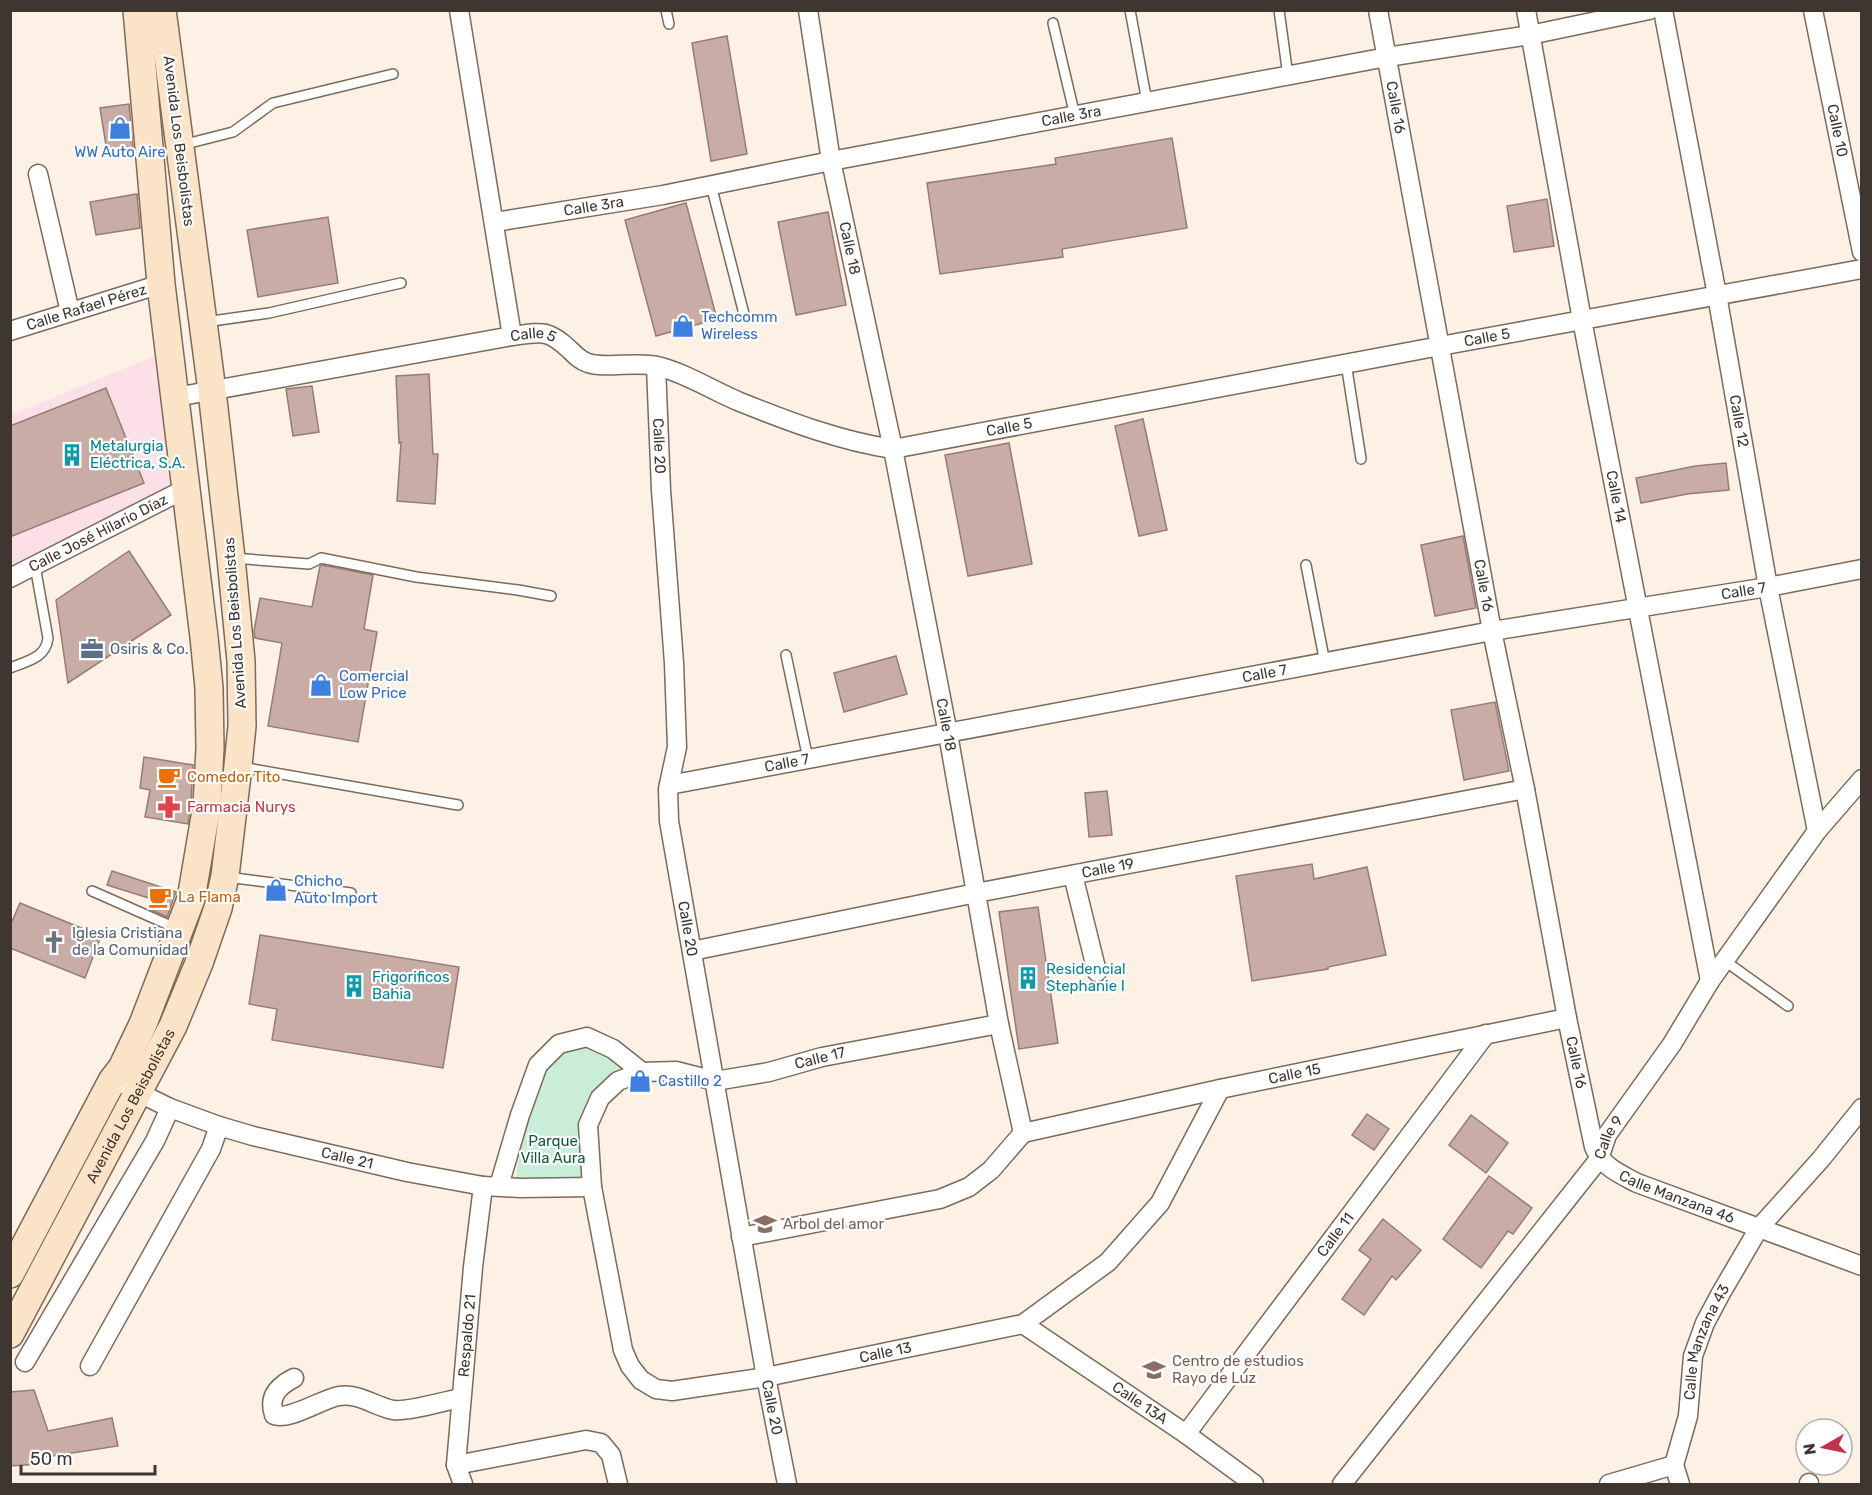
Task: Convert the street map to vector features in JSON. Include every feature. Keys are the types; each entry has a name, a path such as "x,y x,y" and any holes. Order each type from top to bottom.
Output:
{"main road":[{"name":"Avenida Los Beisbolistas","path":"10,1274 112,1081 122,1068 143,1024 191,899 207,804 210,748 209,687 161,284 137,10"},
{"name":"Avenida Los Beisbolistas","path":"10,1334 173,1026 199,963 218,909 225,876 238,766 242,726 241,661 231,558 212,391 162,10"}],"street":[{"path":"459,10 512,336"},
{"name":"Calle 18","path":"808,10 831,161 893,448 948,734 999,1024 1023,1133"},
{"name":"Calle 16","path":"1378,10 1492,631 1525,789 1567,1018 1594,1147 1599,1159"},
{"name":"Calle 14","path":"1526,10 1582,320 1710,981"},
{"name":"Calle 3ra","path":"495,222 663,195 831,161 1387,57 1530,35 1649,10"},
{"name":"Calle 12","path":"1663,10 1717,295 1768,586 1817,831"},
{"name":"Calle 10","path":"1813,10 1862,252"},
{"path":"38,174 70,312"},
{"name":"Calle 5","path":"176,397 512,336 540,333 557,338 581,361 592,365 656,366 740,402 825,434 860,444 893,448 1862,269"},
{"name":"Calle Rafael Pérez","path":"10,331 161,284"},
{"name":"Calle 20","path":"656,366 661,490 674,663 677,747 669,785 669,821 766,1377 788,1485"},
{"name":"Calle José Hilario Díaz","path":"10,578 185,489"},
{"name":"Calle 7","path":"669,785 1492,631 1862,569"},
{"name":"Calle 9","path":"1342,1485 1599,1159 1607,1135 1672,1044 1710,981 1817,831 1862,779"},
{"name":"Calle 19","path":"692,951 976,893 1525,789"},
{"path":"1073,875 1097,972"},
{"name":"Calle 15","path":"1023,1133 1220,1089 1567,1018"},
{"name":"Calle 17","path":"592,1187 588,1125 600,1098 618,1081 642,1072 676,1071 715,1081 769,1072 832,1054 999,1024"},
{"name":"Calle 11","path":"1186,1434 1486,1034"},
{"path":"491,1186 538,1065 559,1044 587,1037 613,1049 642,1072"},
{"name":"Calle 21","path":"112,1081 170,1108 219,1126 407,1172 491,1186 592,1187"},
{"name":"Calle 13","path":"592,1187 623,1350 630,1366 641,1380 656,1389 672,1391 766,1377 1023,1324 1108,1262 1160,1203 1220,1089"},
{"path":"26,1362 155,1141 170,1108"},
{"name":"Calle Manzana 43","path":"1674,1465 1688,1416 1693,1356 1705,1323 1759,1228 1821,1159 1862,1108"},
{"path":"90,1366 211,1149 219,1126"},
{"path":"741,1237 940,1199 969,1188 991,1170 1023,1133"},
{"name":"Calle Manzana 46","path":"1599,1159 1637,1183 1862,1266"},
{"name":"Respaldo 21","path":"463,1485 456,1465 473,1267 491,1186"},
{"name":"Calle 13A","path":"1023,1324 1186,1434 1254,1485"},
{"path":"294,1378 284,1383 273,1396 271,1406 274,1415 284,1416 327,1399 342,1396 354,1396 393,1410 461,1398"},
{"path":"456,1465 586,1440 601,1443 611,1455 618,1485"},
{"path":"1609,1485 1674,1465 1680,1485"}],"lane":[{"path":"666,10 669,24"},
{"path":"1130,10 1147,102"},
{"path":"1279,10 1288,76"},
{"path":"1053,23 1075,116"},
{"path":"180,146 232,132 273,103 393,74"},
{"path":"711,185 744,314"},
{"path":"203,322 269,313 401,283"},
{"path":"1346,363 1362,459"},
{"path":"231,558 309,564 321,558 416,577 551,596"},
{"path":"1306,565 1325,663"},
{"path":"10,668 41,655 48,646 36,566"},
{"path":"786,656 807,759"},
{"path":"238,766 458,805"},
{"path":"225,876 351,893"},
{"path":"92,891 181,930"},
{"path":"1725,961 1788,1006"}],"shaded area":[{"path":"169,350 185,489 11,578 11,415"}],"green space":[{"name":"Parque Villa Aura","path":"585,1044 606,1053 627,1069 596,1090 579,1122 591,1179 515,1183 529,1110 542,1073 551,1059 562,1050"}],"building":[{"path":"727,36 747,154 711,161 692,43"},
{"name":"WW Auto Aire","path":"129,104 133,148 107,152 100,108"},
{"path":"1172,138 1187,228 1062,249 1063,257 940,274 927,183 1056,164 1055,158"},
{"path":"137,194 140,228 96,235 90,202"},
{"path":"1547,199 1554,246 1514,252 1507,206"},
{"path":"686,203 717,319 656,336 625,220"},
{"path":"828,212 846,305 796,315 778,222"},
{"path":"328,217 338,283 258,297 247,230"},
{"path":"429,374 433,454 438,454 435,504 397,501 401,442 399,443 396,376"},
{"path":"312,386 319,432 293,436 286,389"},
{"name":"Metalurgia Eléctrica, S.A.","path":"106,388 144,483 10,537 10,426"},
{"path":"1143,419 1167,530 1139,536 1115,426"},
{"path":"1009,443 1032,564 968,576 945,455"},
{"path":"1726,463 1729,490 1687,494 1641,503 1636,478 1695,466"},
{"path":"1463,536 1476,608 1435,616 1421,545"},
{"name":"Osiris & Co.","path":"129,551 171,615 68,683 56,600"},
{"name":"Comercial Low Price","path":"322,565 373,575 364,629 377,632 358,742 268,726 282,643 255,638 254,631 260,598 312,607"},
{"path":"896,656 907,694 844,712 834,673"},
{"path":"1495,702 1509,771 1464,780 1451,710"},
{"path":"144,757 193,765 188,824 145,817 150,790 140,788"},
{"path":"1107,791 1112,835 1089,837 1085,793"},
{"path":"1312,864 1314,879 1367,867 1386,955 1328,967 1328,969 1252,981 1236,876"},
{"name":"La Flama","path":"112,871 176,892 167,917 152,910 155,900 107,885"},
{"name":"Iglesia Cristiana de la Comunidad","path":"20,903 101,936 85,978 10,948 10,926"},
{"name":"Residencial Stephanie I","path":"1038,907 1058,1043 1019,1049 999,912"},
{"name":"Frigorificos Bahia","path":"260,935 459,967 443,1068 272,1040 277,1009 249,1004"},
{"path":"1367,1114 1389,1129 1374,1150 1352,1135"},
{"path":"1471,1115 1508,1143 1486,1173 1449,1145"},
{"path":"1489,1176 1532,1208 1513,1234 1508,1231 1481,1268 1443,1239"},
{"path":"1383,1219 1421,1250 1396,1280 1392,1276 1364,1315 1342,1299 1371,1259 1359,1250"},
{"path":"34,1390 48,1431 112,1418 118,1446 46,1457 40,1464 10,1466 10,1392"}],"place":[{"name":"WW Auto Aire","path":"120,128"},
{"name":"Techcomm Wireless","path":"683,326"},
{"name":"Metalurgia Eléctrica, S.A.","path":"72,455"},
{"name":"Osiris & Co.","path":"92,649"},
{"name":"Comercial Low Price","path":"321,685"},
{"name":"Comedor Tito","path":"169,777"},
{"name":"Farmacia Nurys","path":"169,807"},
{"name":"Chicho Auto Import","path":"276,890"},
{"name":"La Flama","path":"160,897"},
{"name":"Iglesia Cristiana de la Comunidad","path":"54,942"},
{"name":"Residencial Stephanie I","path":"1028,978"},
{"name":"Frigorificos Bahia","path":"354,986"},
{"name":"Castillo 2","path":"640,1081"},
{"name":"Arbol del amor","path":"765,1224"},
{"name":"Centro de estudios Rayo de Luz","path":"1154,1370"}]}
